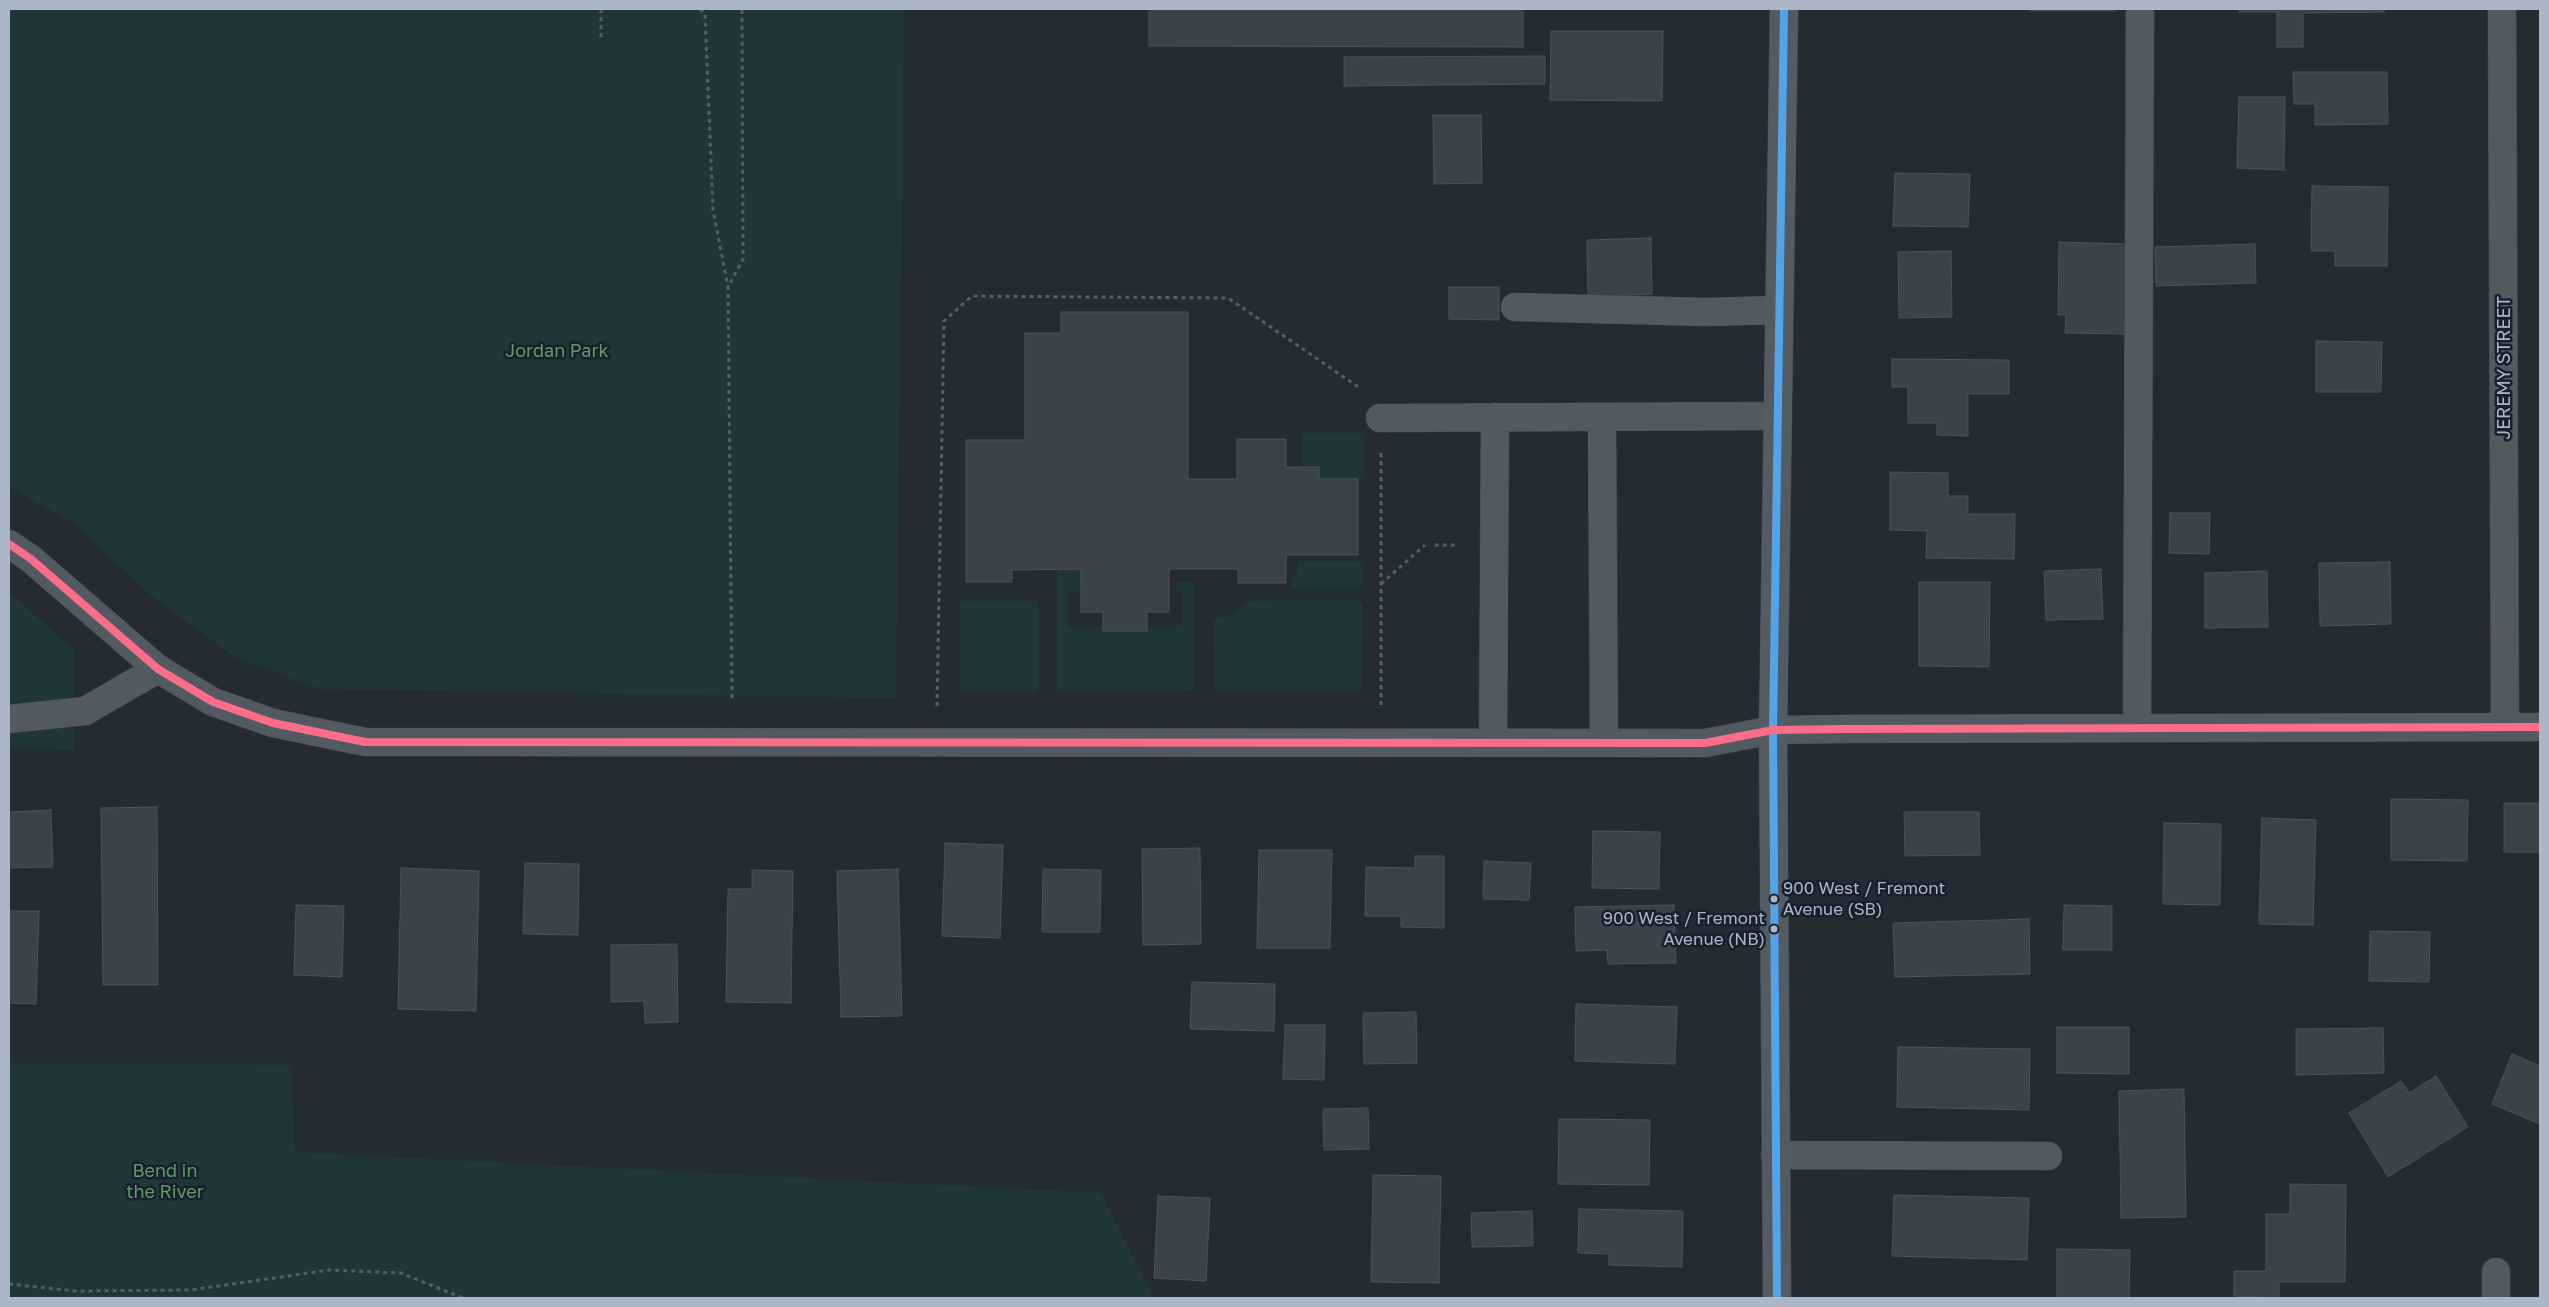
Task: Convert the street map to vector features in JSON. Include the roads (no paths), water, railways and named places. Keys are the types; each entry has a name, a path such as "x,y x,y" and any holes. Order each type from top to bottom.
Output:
{"main road":[{"path":"1777,1298 1773,730 1784,9"}],"street":[{"path":"2137,728 2140,9"},
{"name":"JEREMY STREET","path":"2502,9 2505,727"},
{"path":"1515,307 1696,312 1780,310"},
{"path":"1380,418 1778,416"},
{"path":"1493,743 1496,417"},
{"path":"1602,417 1604,743"},
{"path":"9,544 31,559 158,668 213,702 274,723 365,742 1704,743 1773,730 2540,727"},
{"path":"9,719 85,711 158,668"},
{"path":"1775,1155 2048,1156"}],"place":[{"name":"900 West / Fremont Avenue (SB)","path":"1774,899"},
{"name":"900 West / Fremont Avenue (NB)","path":"1774,929"}],"park label":[{"name":"Jordan Park","path":"557,351"},
{"name":"Bend in the River","path":"165,1181"}]}
